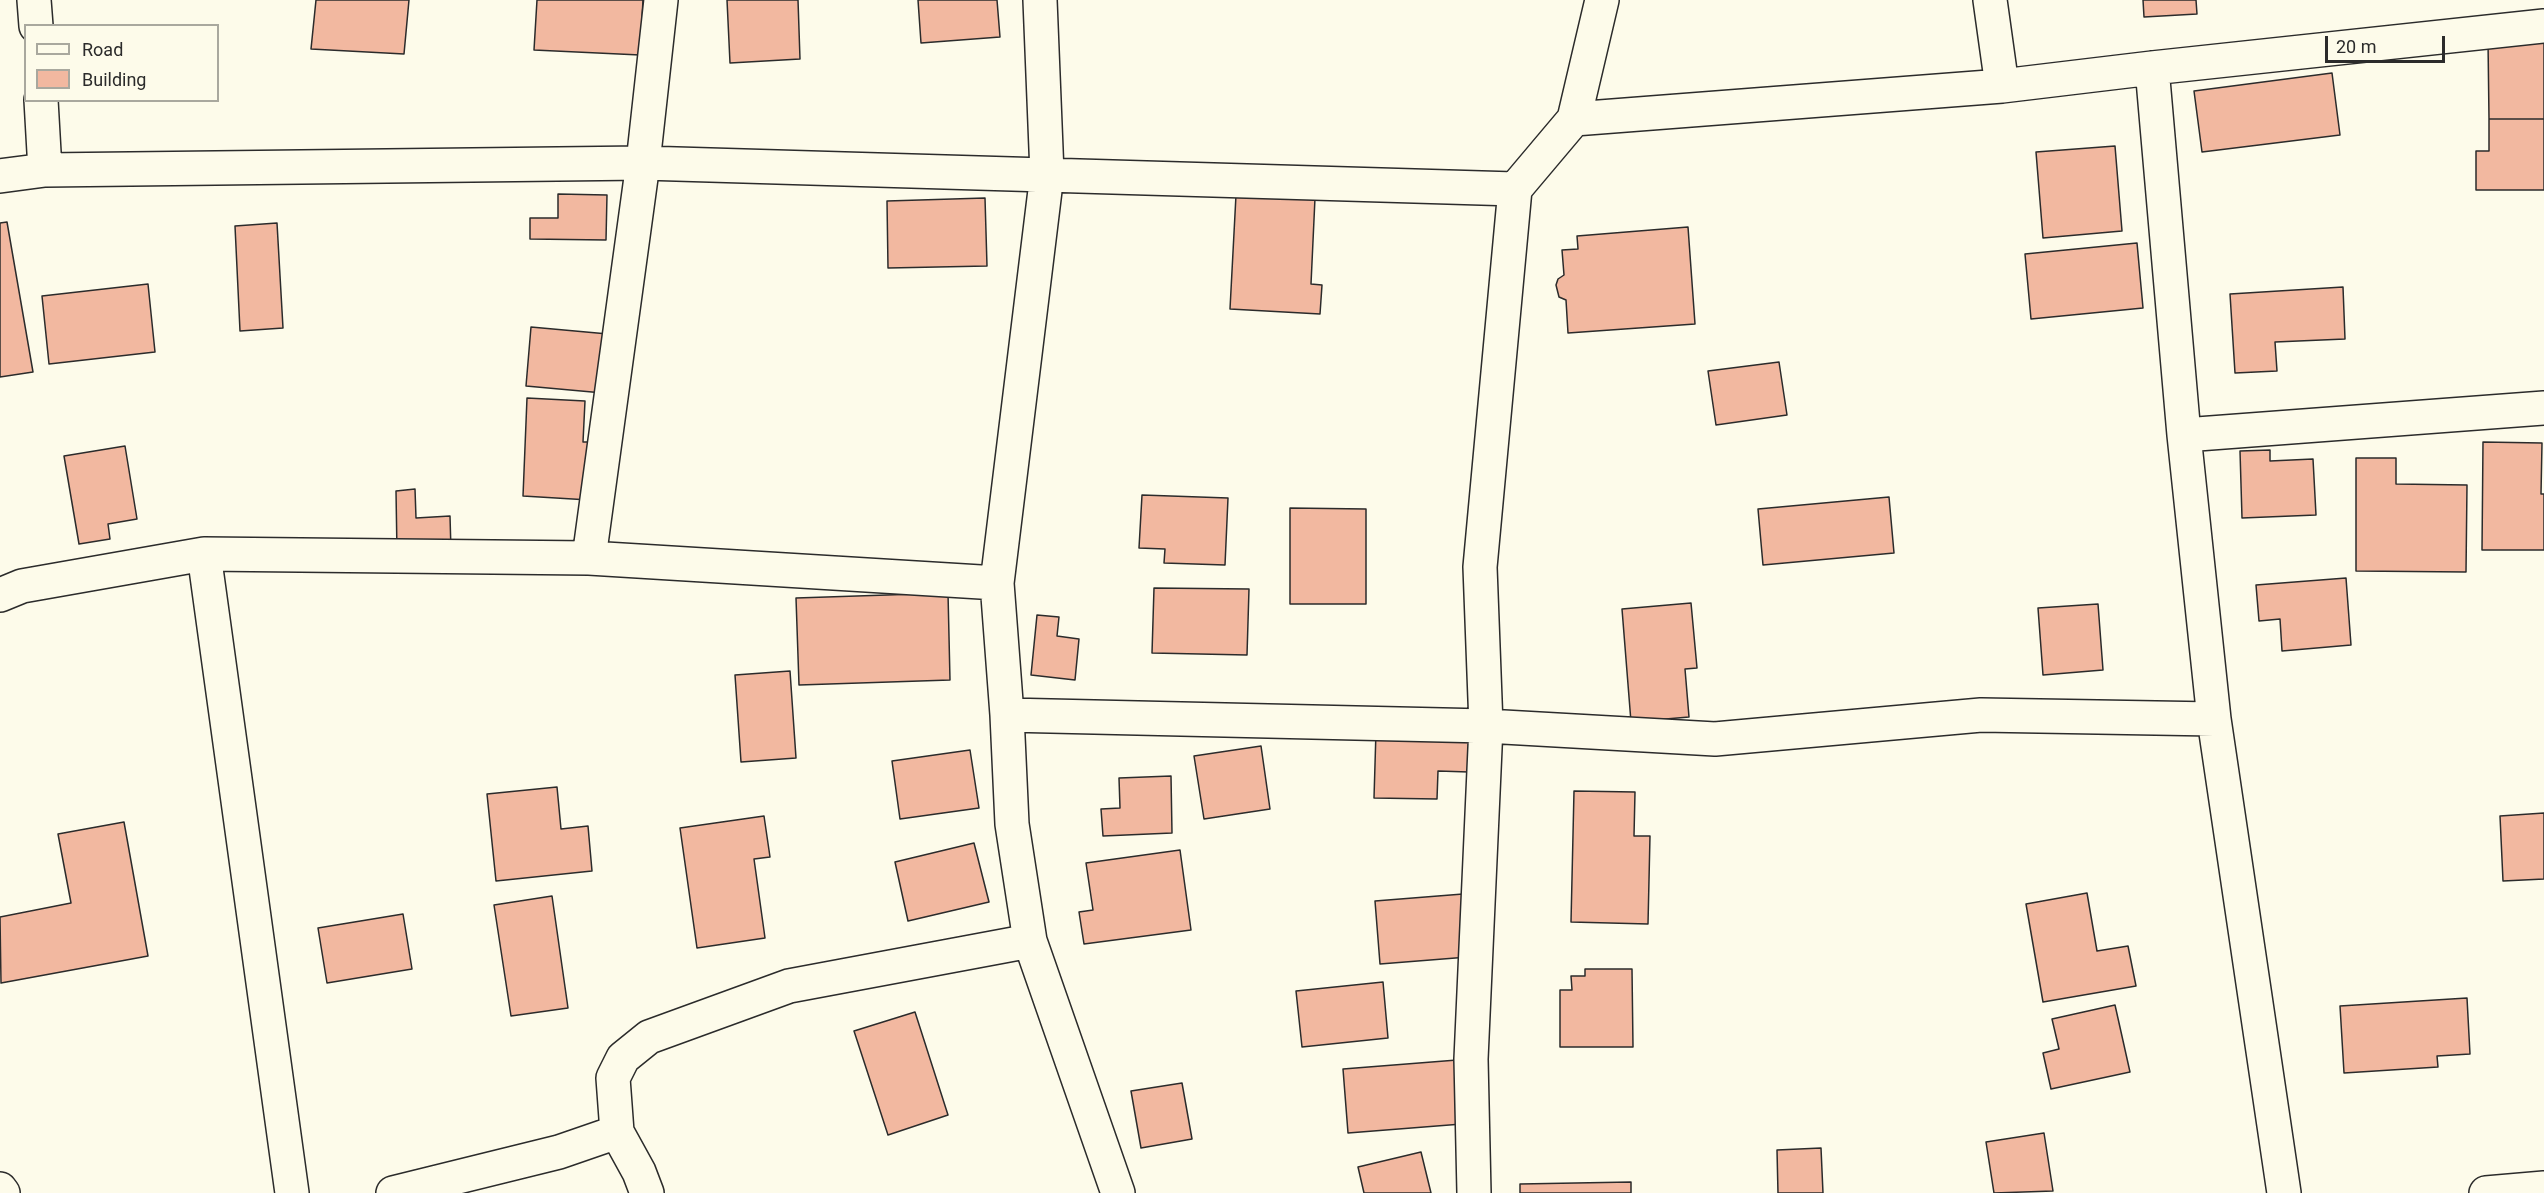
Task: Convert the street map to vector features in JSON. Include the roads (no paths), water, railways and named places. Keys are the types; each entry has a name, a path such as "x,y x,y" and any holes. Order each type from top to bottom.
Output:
{"street":[{"path":"34,0 36,24"},
{"path":"589,558 643,164 661,0"},
{"path":"1040,0 1047,174 997,583 1008,715 1012,824 1030,941 1118,1193"},
{"path":"1474,1193 1471,1059 1486,726 1480,567 1515,189 1574,119 1602,0"},
{"path":"1990,0 2002,86"},
{"path":"1574,119 2002,86 2544,26"},
{"path":"2152,68 2184,435 2214,719 2284,1193"},
{"path":"41,102 45,170"},
{"path":"0,176 45,170 643,164 1515,189"},
{"path":"2184,435 2544,408"},
{"path":"0,595 22,586 204,554 589,558 997,583"},
{"path":"204,554 292,1193"},
{"path":"1008,715 1486,726 1715,739 1981,715 2214,719"},
{"path":"647,1193 639,1172 617,1132 614,1078 623,1058 649,1037 789,986 1030,941"},
{"path":"393,1193 560,1152 617,1132"},
{"path":"0,1189 3,1193"},
{"path":"2486,1193 2543,1189"}]}
